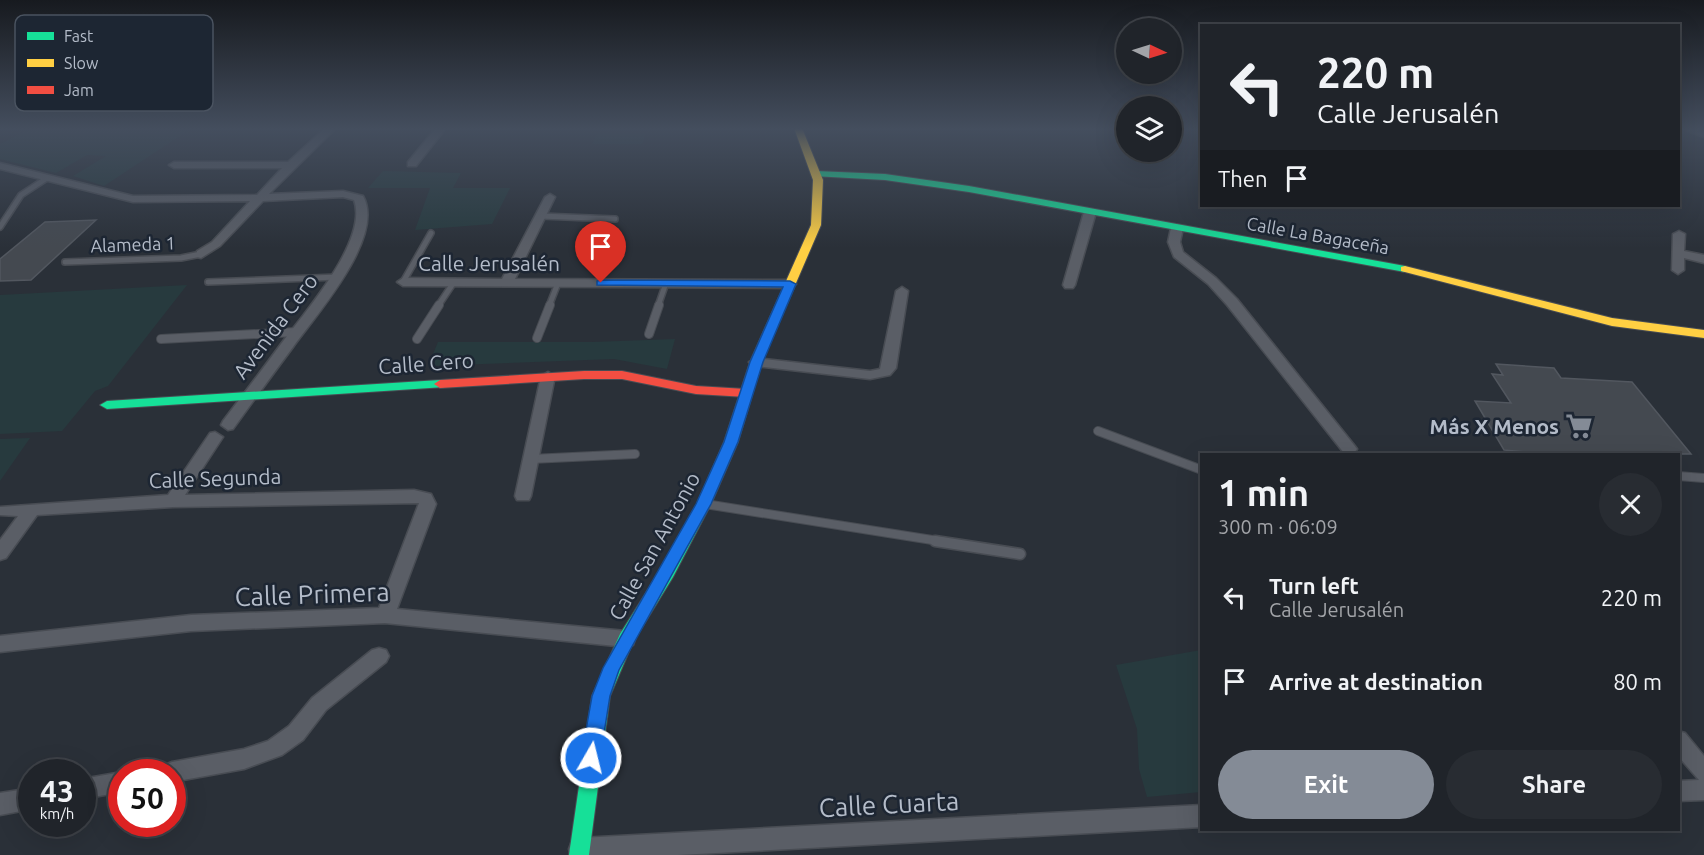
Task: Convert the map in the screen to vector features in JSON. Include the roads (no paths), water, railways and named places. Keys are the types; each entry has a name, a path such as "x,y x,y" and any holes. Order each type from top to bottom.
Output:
{"street":[{"path":"7,168 133,199 259,198"},
{"path":"201,254 216,244 288,168"},
{"name":"Calle San Antonio","path":"580,852 601,696 626,639 667,573 704,504 731,442 756,362 816,225 816,174 814,168"},
{"name":"Calle La Bagaceña","path":"816,174 885,177 945,185 1413,271 1612,322 1704,334"},
{"name":"Avenida Cero","path":"228,425 338,276 353,250 364,208 355,196 343,194 259,198"},
{"path":"507,282 550,197"},
{"path":"1070,285 1090,212"},
{"path":"1177,228 1174,242 1178,254 1212,281 1232,302 1349,449"},
{"path":"1678,270 1679,234"},
{"path":"1678,253 1704,259"},
{"name":"Calle Jerusalén","path":"403,282 790,284"},
{"path":"756,362 870,375 885,372 889,368 902,291"},
{"name":"Calle Cero","path":"107,405 548,376 622,375 696,390 746,393"},
{"path":"523,496 548,376"},
{"path":"173,501 215,437"},
{"name":"Calle Segunda","path":"6,511 173,501 414,496 425,498 428,504 385,615"},
{"path":"0,553 32,510"},
{"name":"Calle Primera","path":"0,644 191,623 385,615 626,639"},
{"path":"186,769 244,759 275,748 296,733 320,704 379,656"},
{"path":"1680,742 1704,772"},
{"path":"1680,791 1704,790"},
{"path":"0,804 18,801"},
{"name":"Calle Cuarta","path":"580,852 1200,816"}],"lane":[{"path":"0,227 21,195 47,178"},
{"path":"541,216 615,219"},
{"path":"403,282 431,233"},
{"name":"Alameda 1","path":"65,262 181,258 201,254"},
{"path":"208,282 338,276"},
{"path":"417,339 454,282"},
{"path":"537,338 558,283"},
{"path":"649,334 666,283"},
{"path":"161,339 296,332"},
{"path":"1098,431 1117,436 1163,457 1200,469"},
{"path":"531,459 635,454"},
{"path":"1680,476 1704,478"},
{"path":"704,504 1020,554"}],"place":[{"name":"Más X Menos","path":"1579,426"}]}
